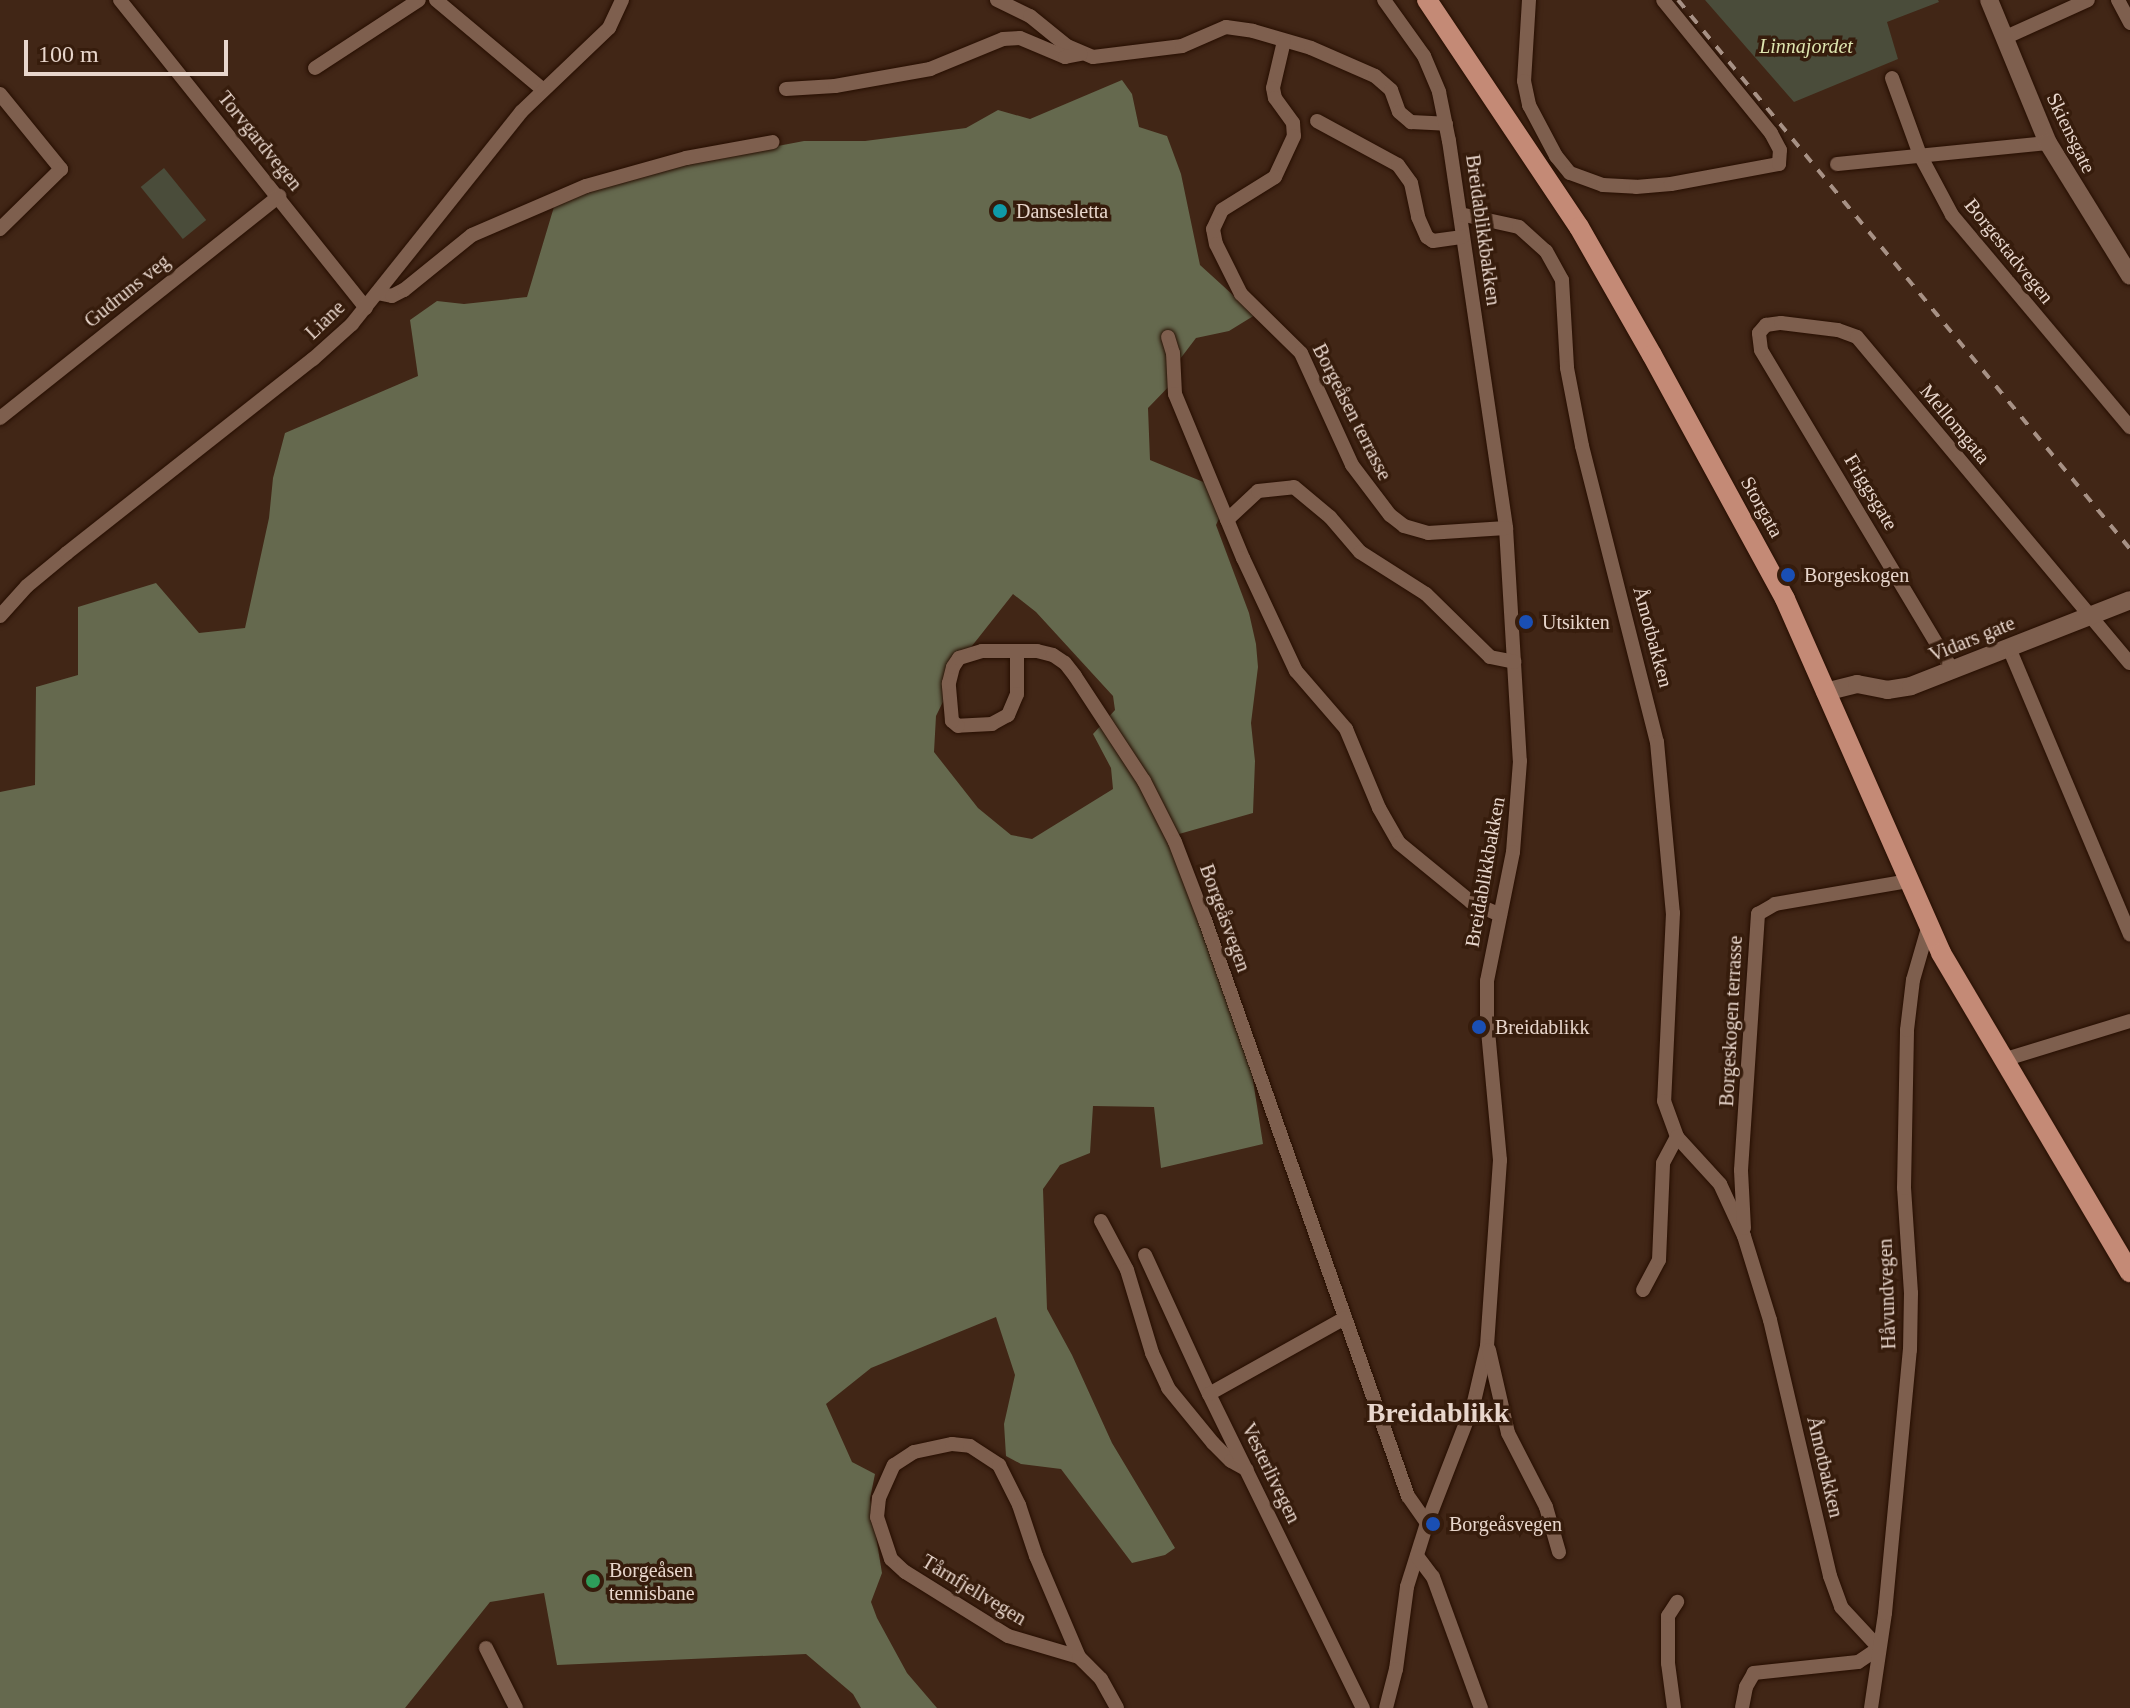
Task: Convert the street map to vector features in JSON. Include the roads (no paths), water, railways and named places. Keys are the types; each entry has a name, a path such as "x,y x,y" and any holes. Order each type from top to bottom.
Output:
{"main road":[{"name":"Storgata","path":"1427,0 1614,286 1785,599 1928,928 2130,1272"},
{"name":"Storgata","path":"1434,0 1444,22"}],"street":[{"name":"Torvgardvegen","path":"120,0 366,308"},
{"path":"315,68 419,0"},
{"path":"436,0 542,89"},
{"name":"Liane","path":"0,616 27,586 313,359 366,308 490,148 542,89 609,28 622,0"},
{"path":"630,0 636,0"},
{"path":"997,0 1030,16 1081,54"},
{"name":"Breidablikkbakken","path":"1384,0 1424,56 1439,92 1446,124 1506,528 1519,789 1513,852 1487,981 1487,1020 1500,1160 1487,1346 1474,1402 1427,1523 1407,1587 1396,1669 1386,1708"},
{"path":"1529,0 1524,81 1529,105 1556,156 1570,173 1582,180 1625,186 1671,184 1779,164 1780,150 1771,133 1663,0"},
{"name":"Skiensgate","path":"1989,0 2048,143 2130,276"},
{"path":"2004,38 2088,0"},
{"path":"2118,0 2130,23"},
{"path":"786,89 835,86 930,69 1003,39 1020,38 1065,57 1081,54 1114,56 1182,46 1226,27 1284,41 1375,76 1386,83 1399,112 1411,122 1446,124"},
{"name":"Borgeåsen terrasse","path":"1284,41 1273,88 1275,98 1293,123 1294,136 1275,177 1232,201 1222,210 1213,229 1241,294 1301,353 1352,465 1390,515 1404,526 1428,533 1506,528"},
{"name":"Borgestadvegen","path":"1892,78 1920,155 1939,195 1970,240 2130,427"},
{"path":"0,94 61,169 0,229"},
{"path":"1317,121 1383,154 1406,173 1427,237 1433,241 1463,237"},
{"path":"377,293 392,296 404,290 472,235 586,186 686,158 773,142"},
{"path":"1837,164 2048,143"},
{"name":"Gudruns veg","path":"0,418 279,196"},
{"name":"Åmotbakken","path":"1460,214 1519,227 1546,251 1562,280 1567,368 1582,446 1657,742 1673,913 1664,1101 1677,1137 1720,1184 1744,1236 1770,1320 1830,1576 1841,1607 1879,1648"},
{"name":"Mellomgata","path":"1759,333 1772,322 1838,330 1857,337 2092,615"},
{"name":"Friggsgate","path":"1759,333 1761,350 1953,671"},
{"path":"1168,337 1173,353 1175,394 1287,655 1346,729 1379,808 1399,843 1471,902 1500,915"},
{"path":"1227,520 1258,491 1294,487 1321,509 1360,552 1426,594 1490,657 1515,662"},
{"name":"Vidars gate","path":"1825,692 1857,684 1887,690 1953,671 2130,600"},
{"path":"2092,615 2130,663"},
{"path":"2009,648 2130,935"},
{"name":"Borgeåsvegen","path":"1017,652 1017,694 1008,715 992,724 958,726 950,714 949,683 959,658 982,651 1017,652 1053,655 1065,663 1162,813 1210,935 1408,1496 1427,1523"},
{"name":"Borgeskogen terrasse","path":"1744,1236 1741,1170 1758,914 1775,904 1908,881"},
{"name":"Håvundvegen","path":"1871,1708 1910,1350 1911,1293 1904,1188 1907,1030 1913,980 1928,928"},
{"path":"2003,1060 2130,1021"},
{"path":"1643,1290 1659,1260 1663,1163 1677,1137"},
{"path":"1101,1221 1127,1270 1152,1353 1168,1388 1213,1443 1231,1461 1248,1470"},
{"name":"Vesterlivegen","path":"1145,1255 1209,1394 1363,1708"},
{"path":"1209,1394 1345,1318"},
{"path":"1487,1346 1508,1433 1546,1507 1559,1552"},
{"name":"Tårnfjellvegen","path":"1079,1657 1008,1636 905,1572 891,1559 877,1517 879,1498 894,1465 914,1452 952,1444 970,1446 999,1465 1019,1505 1036,1556 1079,1657 1101,1679 1117,1708"},
{"path":"1417,1556 1433,1577 1481,1708"},
{"path":"1674,1708 1668,1663 1668,1616 1677,1602"},
{"path":"486,1648 516,1708"},
{"path":"1742,1708 1746,1687 1754,1673 1858,1662 1879,1648"}],"railway":[{"path":"1678,0 2130,549"}],"place":[{"name":"Dansesletta","path":"1000,211"},
{"name":"Borgeskogen","path":"1788,575"},
{"name":"Utsikten","path":"1526,622"},
{"name":"Breidablikk","path":"1479,1027"},
{"name":"Borgeåsvegen","path":"1433,1524"},
{"name":"Borgeåsen tennisbane","path":"593,1581"}],"district":[{"name":"Breidablikk","path":"1438,1413"}],"park label":[{"name":"Linnajordet","path":"1806,46"}]}
